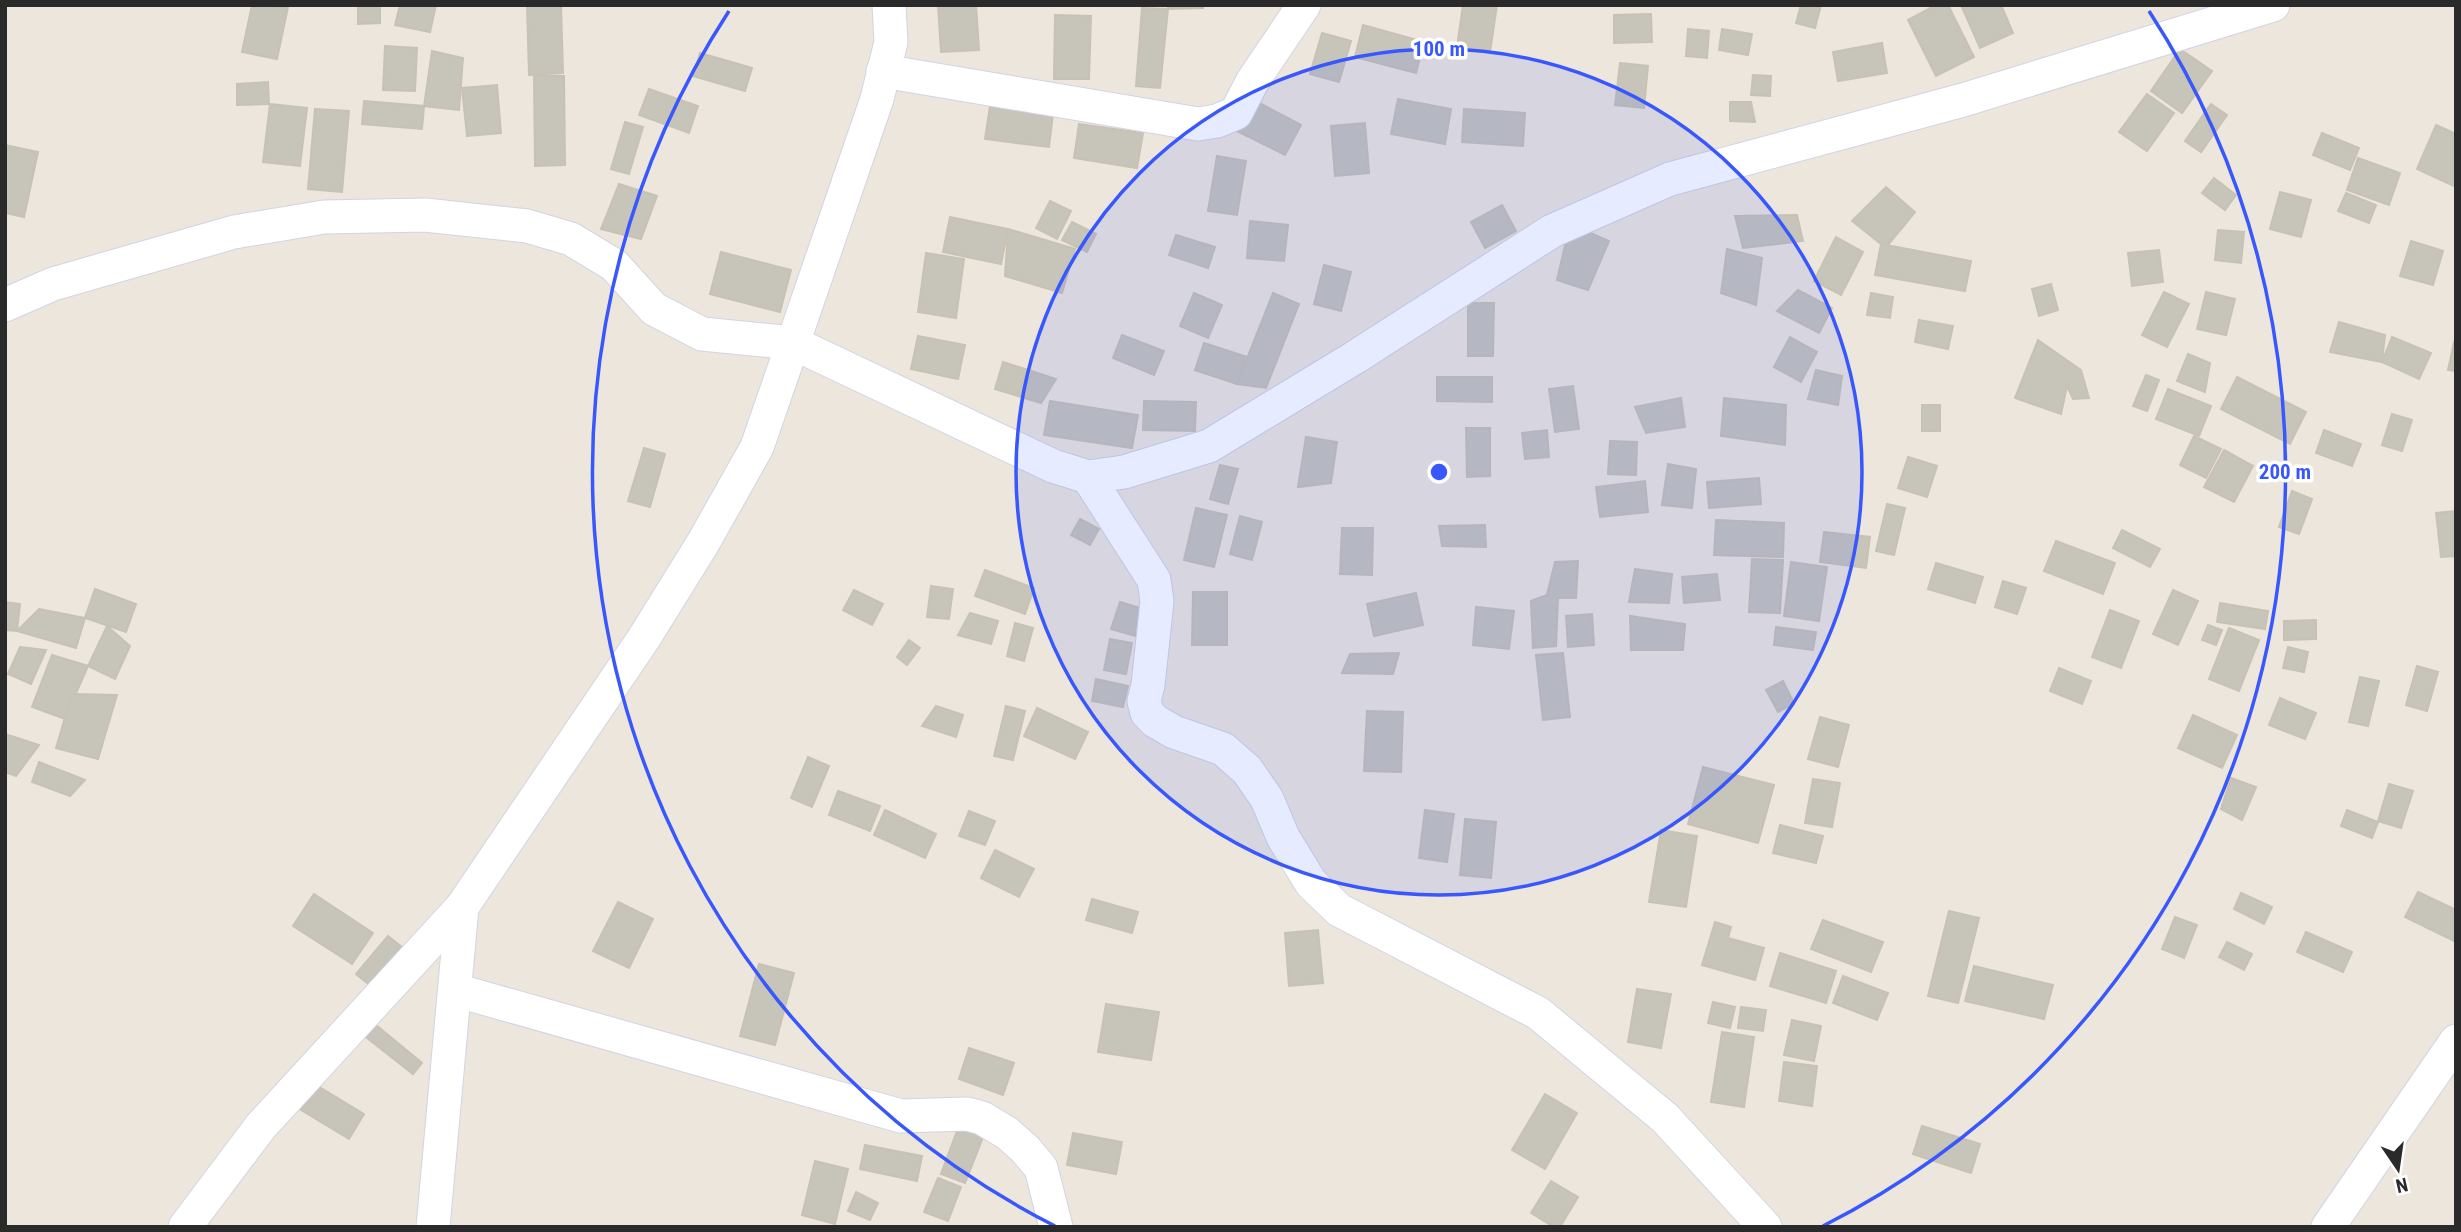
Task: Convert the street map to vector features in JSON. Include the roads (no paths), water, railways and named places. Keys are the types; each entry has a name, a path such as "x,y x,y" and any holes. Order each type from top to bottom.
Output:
{"street":[{"path":"185,1227 261,1126 462,907 644,638 703,544 757,447 793,343 877,99 891,42 889,5"},
{"path":"884,71 1198,124 1217,121 1236,113 1252,82 1304,5"},
{"path":"5,305 53,284 234,232 324,217 425,215 527,226 571,239 614,265 654,309 702,334 793,343 1053,466 1088,477 1124,472 1209,446 1552,232 1670,179 1963,100 2273,5"},
{"path":"1088,477 1154,580 1157,601 1144,701 1147,713 1174,732 1223,749 1247,769 1311,883 1339,910 1538,1013 1665,1118 1765,1227"},
{"path":"433,1227 462,907"},
{"path":"454,990 901,1116 967,1114 982,1118 1007,1133 1041,1168 1056,1227"},
{"path":"2328,1227 2456,1041"}]}
